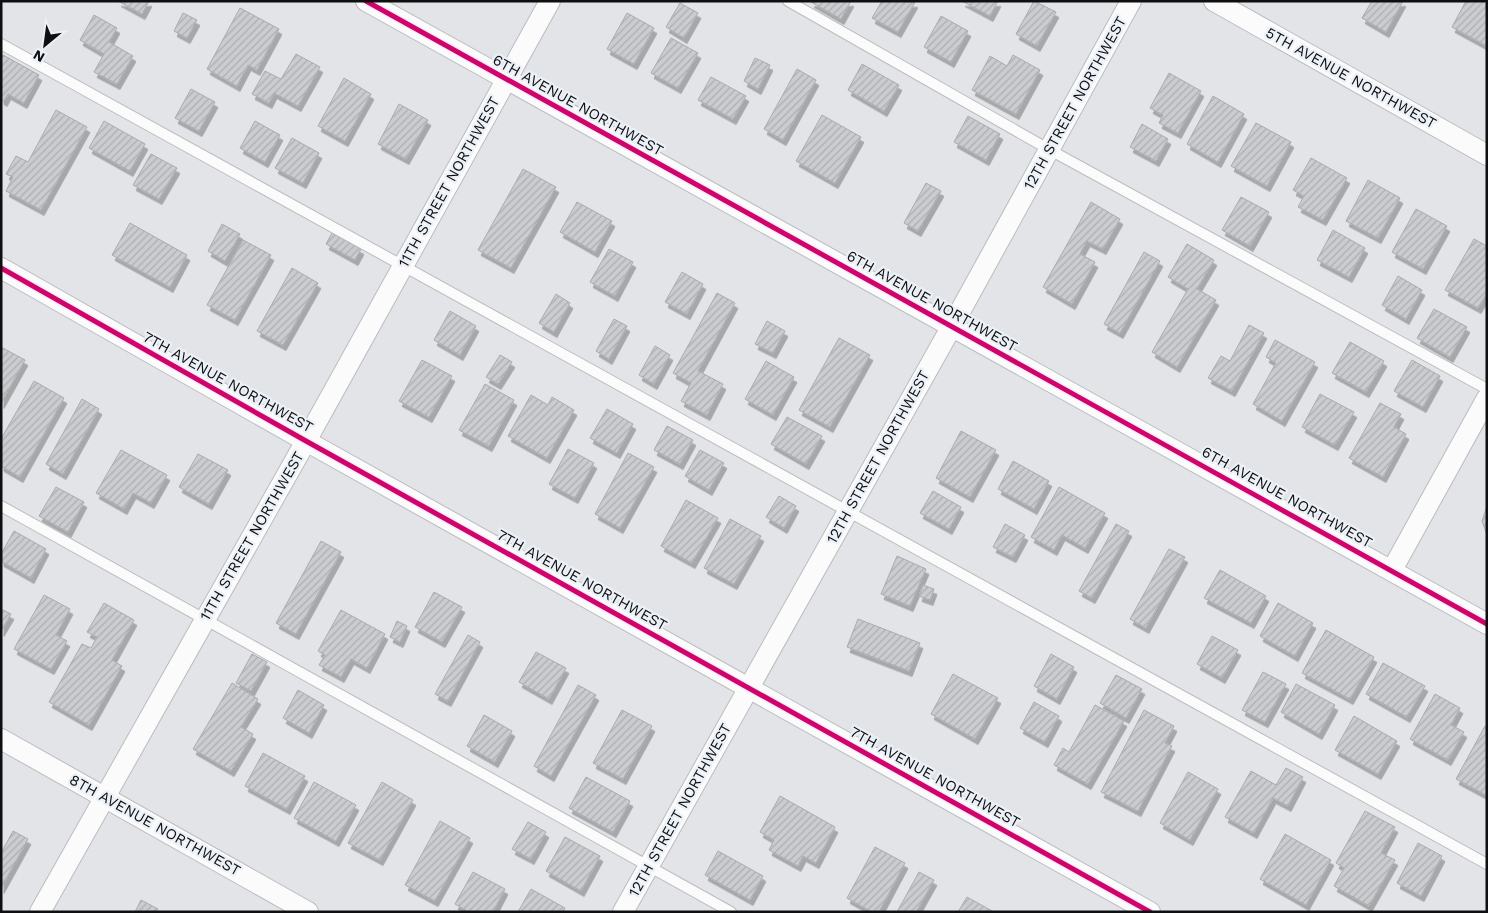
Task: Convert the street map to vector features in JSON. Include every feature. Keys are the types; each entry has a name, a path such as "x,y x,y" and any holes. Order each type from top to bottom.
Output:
{"street":[{"name":"6TH AVENUE NORTHWEST","path":"366,1 1487,624"},
{"name":"11TH STREET NORTHWEST","path":"40,912 306,441 550,1"},
{"name":"12TH STREET NORTHWEST","path":"623,912 952,326 1131,1"},
{"name":"5TH AVENUE NORTHWEST","path":"1214,1 1487,155"},
{"name":"7TH AVENUE NORTHWEST","path":"1,268 306,441 1150,912"},
{"path":"1392,570 1487,398"},
{"name":"8TH AVENUE NORTHWEST","path":"1,739 308,912"}],"lane":[{"path":"788,1 1050,150 1487,389"},
{"path":"1,44 1487,864"},
{"path":"1,506 731,912"}],"building":[{"path":"118,1 149,1 142,14"},
{"path":"812,1 851,1 841,19"},
{"path":"882,1 915,2 898,32 872,18"},
{"path":"962,1 998,1 990,16"},
{"path":"1034,1 1056,12 1037,46 1016,34"},
{"path":"1372,1 1403,1 1386,32 1362,18"},
{"path":"1466,1 1487,1 1487,41 1485,45 1452,27"},
{"path":"680,3 698,13 684,38 666,27"},
{"path":"240,8 279,29 257,70 248,65 237,86 207,69"},
{"path":"183,13 197,20 187,38 174,31"},
{"path":"627,13 654,28 634,64 607,49"},
{"path":"94,15 117,28 109,42 133,56 117,84 94,72 104,54 80,40"},
{"path":"941,16 968,31 951,62 924,47"},
{"path":"671,38 698,53 678,88 651,73"},
{"path":"296,54 320,67 298,106 274,93 269,103 252,94 265,71 281,79"},
{"path":"3,55 39,75 24,103 8,94 4,101 1,99 1,59"},
{"path":"1013,55 1040,70 1016,114 972,90 990,56 1007,66"},
{"path":"755,58 770,65 758,89 744,81"},
{"path":"862,64 899,85 884,111 848,90"},
{"path":"797,69 816,80 783,140 764,129"},
{"path":"1169,73 1201,91 1178,133 1159,123 1163,115 1150,108"},
{"path":"711,77 746,96 733,119 698,100"},
{"path":"344,78 371,94 345,141 318,126"},
{"path":"191,89 215,102 199,131 175,118"},
{"path":"1213,96 1244,114 1218,162 1187,144"},
{"path":"399,104 428,120 406,159 378,144"},
{"path":"56,110 87,127 41,210 6,191 13,177 6,174 16,156 28,162"},
{"path":"822,115 861,137 835,183 796,161"},
{"path":"968,116 1000,134 986,160 954,142"},
{"path":"104,121 145,144 130,171 89,148"},
{"path":"255,121 280,135 265,162 240,148"},
{"path":"1256,123 1291,142 1267,186 1231,166"},
{"path":"1142,124 1168,139 1156,161 1130,147"},
{"path":"292,138 319,153 303,183 275,168"},
{"path":"151,154 177,168 159,199 133,185"},
{"path":"1311,158 1347,178 1323,220 1298,207 1304,196 1293,190"},
{"path":"523,169 556,187 511,268 478,250"},
{"path":"1368,180 1400,198 1378,238 1346,221"},
{"path":"926,183 941,191 918,231 904,223"},
{"path":"1241,197 1269,212 1250,246 1222,230"},
{"path":"577,202 612,221 595,252 560,232"},
{"path":"1091,202 1120,219 1103,249 1087,241 1080,254 1095,262 1072,304 1043,287"},
{"path":"1416,209 1447,226 1423,269 1392,252"},
{"path":"130,223 187,255 170,287 112,255"},
{"path":"222,224 240,234 225,261 208,251"},
{"path":"1333,230 1365,248 1349,277 1317,260"},
{"path":"332,233 361,249 355,260 326,244"},
{"path":"1474,239 1487,246 1487,293 1478,308 1445,290"},
{"path":"243,240 271,255 235,320 207,305"},
{"path":"1187,244 1214,260 1197,289 1216,300 1177,367 1152,352 1188,289 1168,277"},
{"path":"609,249 633,262 615,296 590,282"},
{"path":"1144,252 1160,261 1120,333 1104,324"},
{"path":"292,268 318,283 283,345 257,331"},
{"path":"682,272 703,284 687,314 665,302"},
{"path":"1398,276 1422,290 1406,319 1382,305"},
{"path":"717,293 735,303 698,371 723,384 707,415 681,401 691,383 673,373"},
{"path":"556,294 570,303 554,332 539,323"},
{"path":"1434,309 1467,327 1450,357 1417,338"},
{"path":"450,311 476,326 460,355 434,340"},
{"path":"614,319 627,326 609,359 596,351"},
{"path":"767,321 785,331 773,353 755,344"},
{"path":"1249,325 1264,333 1232,391 1208,378 1221,356 1230,361"},
{"path":"839,338 870,355 830,427 799,410"},
{"path":"1275,340 1315,362 1282,421 1253,404 1276,363 1266,357"},
{"path":"1350,342 1384,361 1366,392 1332,373"},
{"path":"655,346 670,355 654,384 639,375"},
{"path":"1,347 25,360 1,403"},
{"path":"500,355 512,362 498,384 486,377"},
{"path":"422,360 452,376 429,417 399,401"},
{"path":"1412,360 1440,376 1423,407 1394,391"},
{"path":"766,361 794,377 773,415 745,399"},
{"path":"34,381 64,398 20,477 1,466 1,439"},
{"path":"485,384 514,400 489,446 459,430"},
{"path":"1320,394 1354,412 1335,445 1302,427"},
{"path":"531,395 548,405 552,397 574,410 547,458 508,436"},
{"path":"82,399 99,409 63,474 46,464"},
{"path":"1380,403 1401,414 1394,427 1406,434 1383,477 1349,458"},
{"path":"607,409 633,424 617,453 590,438"},
{"path":"787,417 822,436 806,464 771,444"},
{"path":"667,426 693,440 680,464 654,450"},
{"path":"961,431 996,450 970,497 936,478"},
{"path":"568,449 594,463 575,498 549,484"},
{"path":"121,450 167,475 151,503 133,493 124,509 96,493"},
{"path":"700,450 724,463 709,490 685,476"},
{"path":"628,453 654,467 620,528 595,514"},
{"path":"198,454 228,470 209,504 179,487"},
{"path":"1013,461 1049,481 1034,509 998,489"},
{"path":"56,487 84,502 68,532 39,516"},
{"path":"1059,487 1105,513 1085,548 1062,535 1054,550 1031,537"},
{"path":"933,491 961,507 949,529 920,513"},
{"path":"779,496 796,506 784,528 766,517"},
{"path":"686,500 718,518 692,563 661,546"},
{"path":"1487,506 1487,535 1482,521"},
{"path":"730,519 761,536 734,584 704,568"},
{"path":"1005,524 1025,535 1013,557 993,547"},
{"path":"1116,524 1129,531 1092,598 1079,591"},
{"path":"14,531 46,549 31,578 1,561 1,554"},
{"path":"321,541 341,552 296,634 276,623"},
{"path":"1169,549 1185,557 1146,628 1130,619"},
{"path":"897,556 926,569 910,606 881,594"},
{"path":"1220,570 1266,596 1251,623 1204,598"},
{"path":"923,585 934,589 930,600 919,596"},
{"path":"434,592 462,607 442,642 415,627"},
{"path":"44,595 70,609 56,635 67,641 51,669 14,649"},
{"path":"104,603 134,620 112,660 122,666 89,725 49,702 82,644 91,648 97,637 87,632"},
{"path":"1278,603 1313,623 1295,656 1260,636"},
{"path":"1,609 11,614 1,631"},
{"path":"341,610 385,634 367,668 351,659 341,677 319,665 325,655 318,651"},
{"path":"858,619 920,643 909,671 847,647"},
{"path":"397,621 407,626 400,642 390,637"},
{"path":"1326,630 1374,657 1350,699 1302,673"},
{"path":"468,635 480,642 448,701 435,694"},
{"path":"1212,636 1238,650 1222,678 1197,664"},
{"path":"536,652 566,668 549,699 519,682"},
{"path":"252,654 267,662 251,691 236,683"},
{"path":"1051,654 1074,667 1057,699 1034,686"},
{"path":"1383,663 1425,686 1407,717 1366,694"},
{"path":"1263,672 1286,684 1265,722 1242,710"},
{"path":"953,674 998,698 975,739 931,714"},
{"path":"1116,675 1142,689 1126,718 1100,703"},
{"path":"232,683 258,699 241,727 253,734 231,771 193,749"},
{"path":"1296,684 1335,705 1319,734 1281,712"},
{"path":"578,685 596,695 551,776 534,766"},
{"path":"298,690 324,705 309,733 283,718"},
{"path":"1435,694 1460,708 1451,725 1464,732 1448,760 1410,739"},
{"path":"1034,702 1059,716 1045,742 1020,728"},
{"path":"1095,705 1124,721 1088,784 1054,765 1063,748 1069,752"},
{"path":"622,710 652,726 623,779 593,763"},
{"path":"1144,710 1174,726 1165,743 1172,746 1138,811 1101,792"},
{"path":"484,715 512,731 495,762 467,746"},
{"path":"1354,716 1397,741 1378,774 1335,750"},
{"path":"1485,726 1487,727 1486,795 1456,779"},
{"path":"263,753 305,776 287,809 245,786"},
{"path":"1286,768 1303,777 1288,806 1273,798 1254,833 1225,817 1251,771 1276,785"},
{"path":"1188,772 1218,789 1190,840 1160,823"},
{"path":"586,777 630,801 613,832 569,808"},
{"path":"314,782 356,805 336,841 294,818"},
{"path":"382,782 413,800 380,860 348,843"},
{"path":"780,796 835,827 816,863 803,856 798,866 769,850 774,840 760,832"},
{"path":"1365,811 1395,827 1381,853 1395,860 1369,906 1334,886 1344,868 1336,863"},
{"path":"440,821 470,838 435,901 405,885"},
{"path":"528,822 546,832 531,859 512,849"},
{"path":"13,831 28,839 1,888 1,853"},
{"path":"1285,834 1331,860 1306,905 1260,879"},
{"path":"565,837 600,856 581,891 546,871"},
{"path":"1418,843 1442,856 1421,896 1397,883"},
{"path":"875,847 905,863 879,912 872,912 847,898"},
{"path":"718,851 763,876 750,900 705,875"},
{"path":"473,872 505,889 493,912 469,912 455,904"},
{"path":"919,872 934,880 916,912 897,912"},
{"path":"531,889 565,908 563,912 518,912"},
{"path":"967,897 994,912 958,912"},
{"path":"141,900 158,909 156,912 135,912"}],"cycle path":[{"path":"366,1 1487,624"},
{"path":"1,268 306,441 1150,912"}]}
